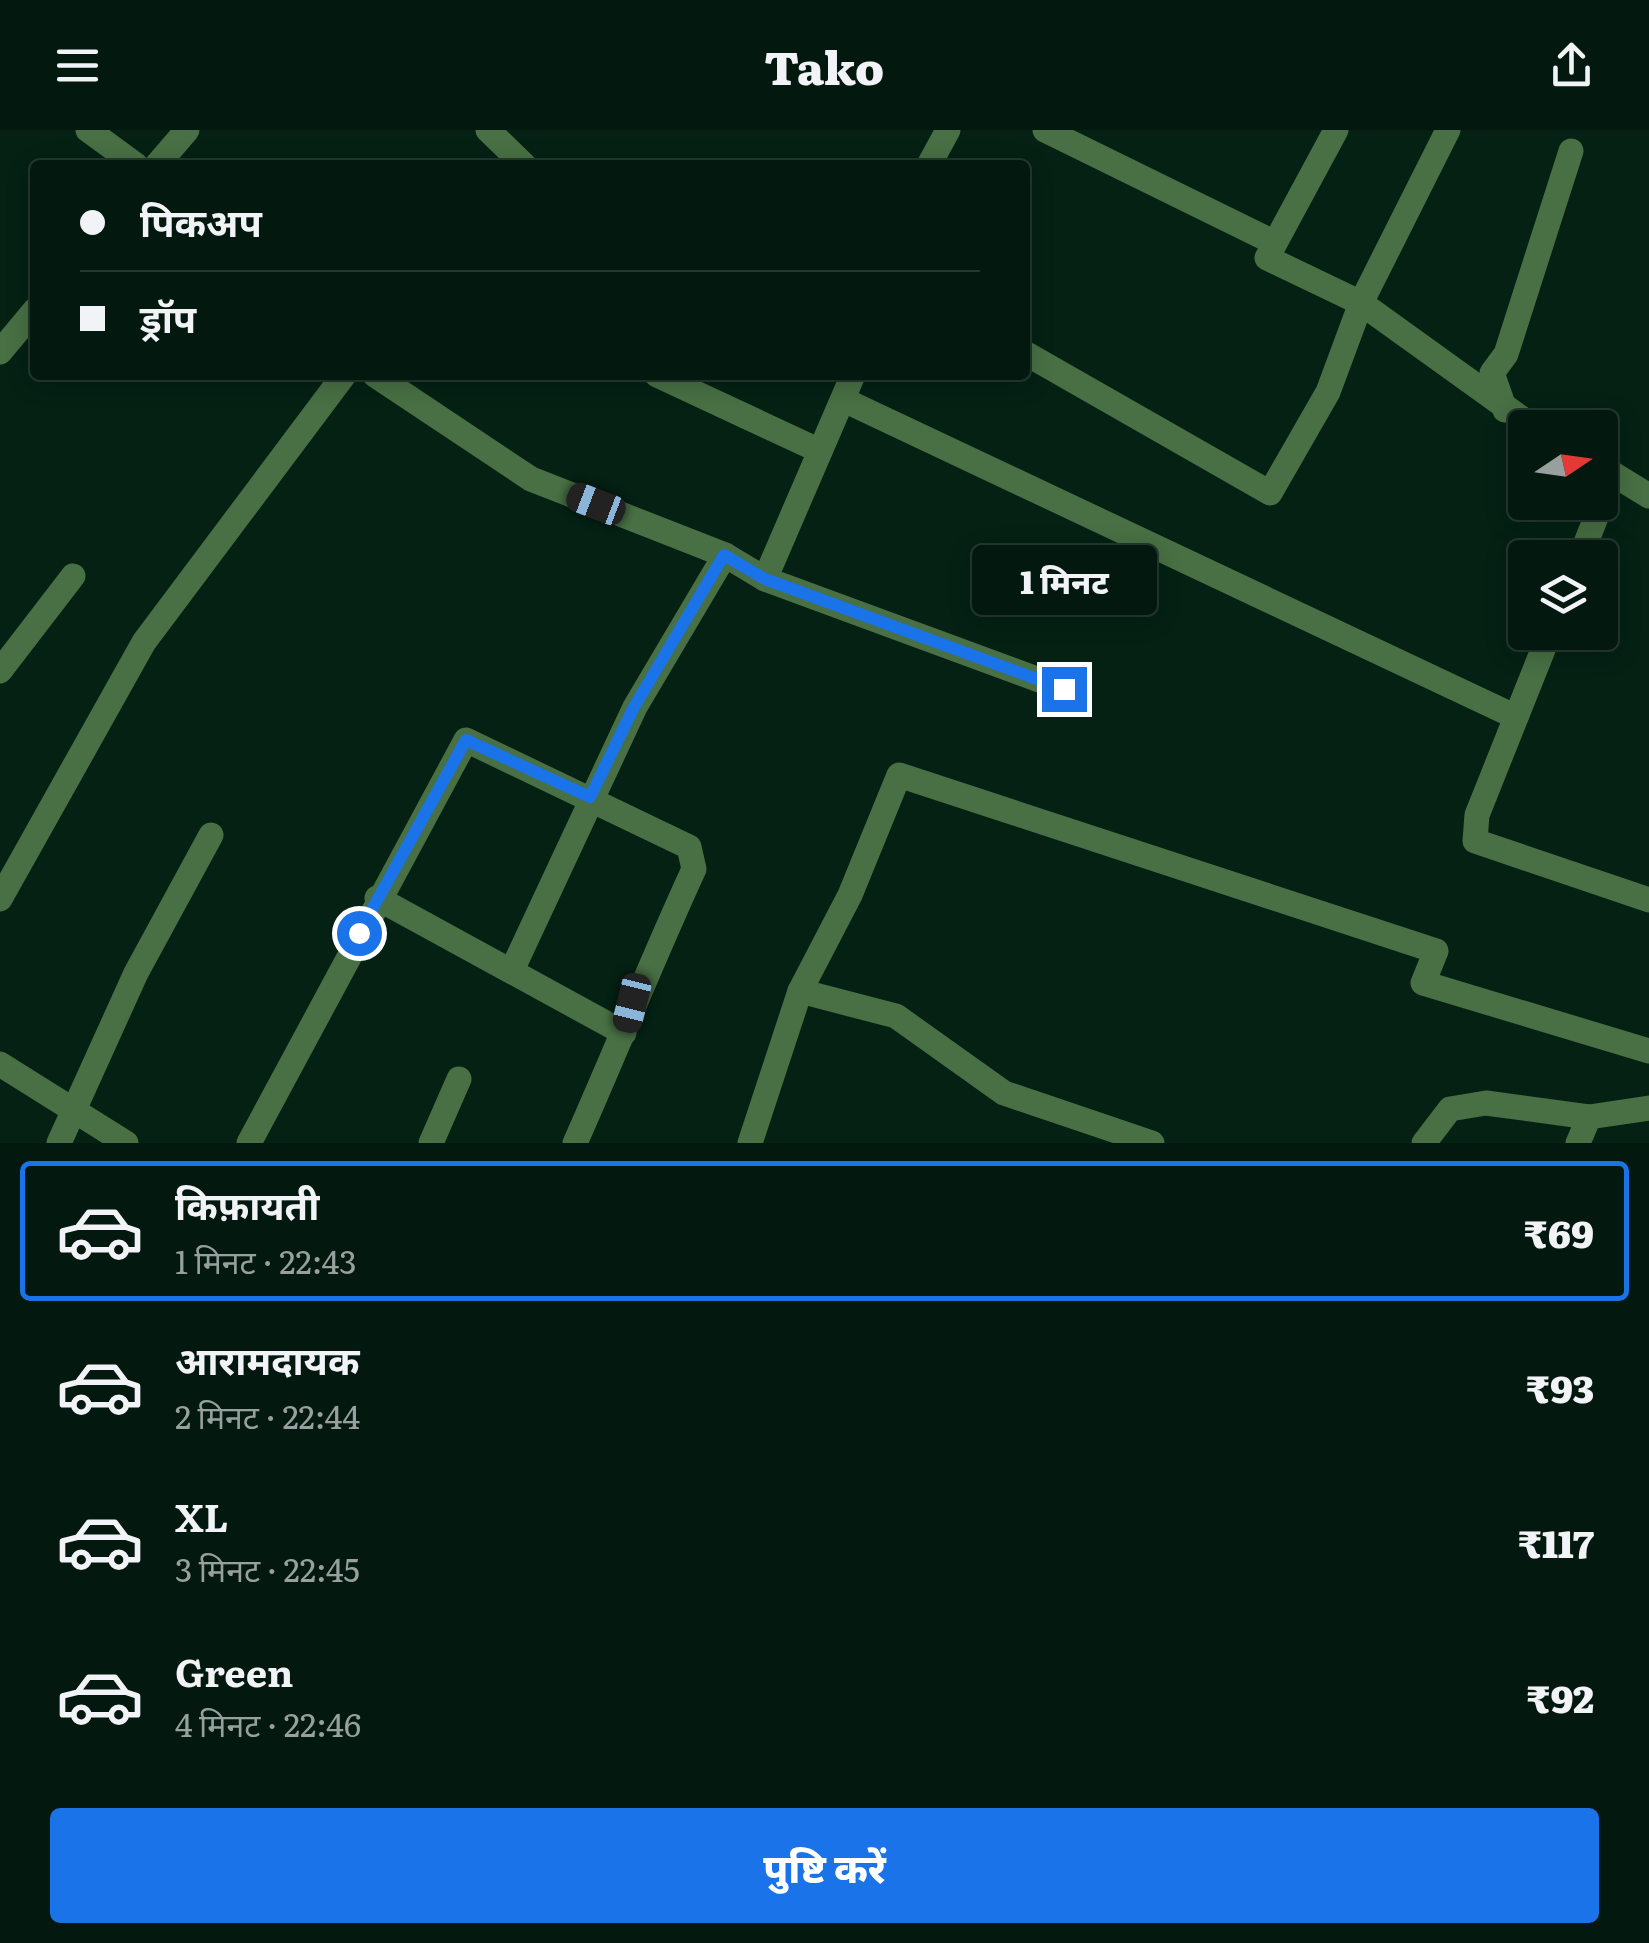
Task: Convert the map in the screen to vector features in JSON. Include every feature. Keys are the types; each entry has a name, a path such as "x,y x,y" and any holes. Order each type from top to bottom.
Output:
{"street":[{"path":"88,130 129,160"},
{"path":"162,160 187,130"},
{"path":"488,130 519,160"},
{"path":"932,160 948,130"},
{"path":"1045,130 1274,242"},
{"path":"1336,130 1267,258 1361,303 1508,412"},
{"path":"1030,356 1270,493 1328,392 1361,303 1448,130"},
{"path":"1505,410 1492,373 1506,354 1572,151"},
{"path":"0,352 30,316"},
{"path":"0,899 144,642 340,380"},
{"path":"382,380 531,479 724,555 765,579 1064,689"},
{"path":"668,380 820,451"},
{"path":"765,579 851,380"},
{"path":"844,400 1516,718"},
{"path":"1618,477 1649,496"},
{"path":"512,968 634,707 724,555"},
{"path":"0,671 73,576"},
{"path":"1543,650 1477,815 1476,841 1649,900"},
{"path":"249,1143 377,898 466,740 689,847 694,869 632,1003 624,1032 575,1143"},
{"path":"750,1143 800,991 850,895 899,775 1436,952 1423,983 1649,1051"},
{"path":"59,1143 136,973 211,835"},
{"path":"377,898 624,1032"},
{"path":"800,991 896,1016 1004,1093 1152,1143"},
{"path":"0,1064 74,1114 126,1143"},
{"path":"431,1143 460,1079"},
{"path":"1424,1143 1450,1109 1486,1102 1589,1117 1649,1108"},
{"path":"1578,1143 1589,1117"}],"route":[{"path":"359,933 466,740 590,797 634,707 724,555 765,579 1064,689"}]}
